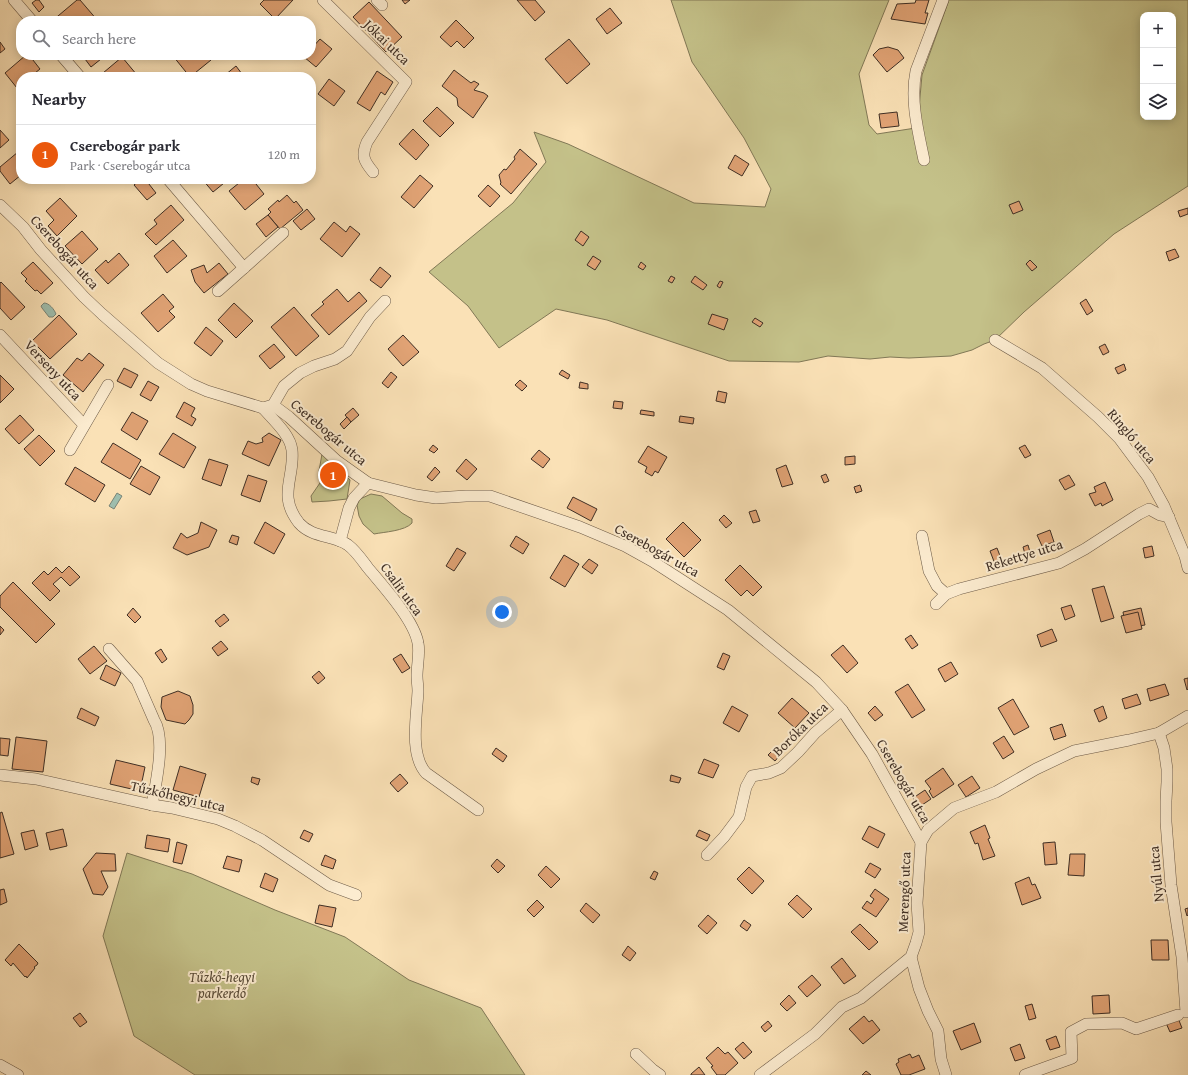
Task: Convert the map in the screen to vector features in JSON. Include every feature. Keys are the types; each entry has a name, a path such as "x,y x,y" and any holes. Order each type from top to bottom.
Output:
{"street":[{"path":"14,0 28,16"},
{"name":"Jókai utca","path":"323,0 406,82 367,142 364,150 365,162 373,172"},
{"path":"924,160 918,132 914,82 916,71 943,0"},
{"path":"65,60 76,72"},
{"path":"172,184 244,268"},
{"name":"Cserebogár utca","path":"0,205 23,227 41,250 89,301 158,363 191,384 207,391 268,407 289,417 338,461 368,483 416,495 436,498 490,496 580,527 625,546 659,565 728,610 816,682 842,710 872,754 921,842"},
{"path":"218,291 283,234"},
{"name":"Cserebogár utca","path":"268,407 284,386 300,373 314,366 335,359 347,351 370,317 385,301"},
{"name":"Verseny utca","path":"0,335 84,425"},
{"name":"Ringló utca","path":"995,340 1042,368 1098,417 1119,438 1148,477 1164,506 1185,556 1188,568"},
{"name":"Verseny utca","path":"70,450 108,386"},
{"name":"Csalit utca","path":"268,407 285,433 292,449 287,493 289,505 294,515 300,524 312,532 323,537 340,541 355,552 392,596 412,627 418,643 416,748 421,767 426,773 478,810"},
{"path":"340,541 347,514 354,498 368,483"},
{"name":"Rekettye utca","path":"936,604 946,594 959,589 1059,563 1085,549 1149,509 1160,515 1169,517"},
{"path":"922,536 929,571 937,586 946,594"},
{"path":"109,649 137,681 158,726 159,768 152,805"},
{"name":"Boróka utca","path":"707,855 724,838 739,817 746,787 752,776 769,773 781,768 815,733 842,710"},
{"name":"Merengő utca","path":"911,957 918,932 916,903 921,842 928,830 954,808 996,792 1036,769 1074,751 1159,733 1188,716"},
{"name":"Nyúl utca","path":"1026,1075 1072,1058 1071,1032 1086,1024 1122,1023 1136,1029 1182,1014 1185,957 1171,885 1166,822 1167,769 1164,748 1159,733"},
{"name":"Tűzkőhegyi utca","path":"0,775 36,779 218,819 236,826 262,840 329,885 356,895"},
{"path":"760,1075 814,1034 842,1007 861,998 911,957 919,988 928,1012 938,1031 941,1058 946,1075"},
{"path":"636,1054 660,1075"},
{"path":"0,1065 18,1075"}],"green space":[{"path":"671,0 889,0 859,74 869,125 877,134 922,127 919,108 922,75 949,0 1188,0 1188,186 1114,234 1024,312 995,340 972,350 951,356 909,358 890,357 870,359 828,356 799,362 729,361 607,320 556,309 499,348 468,306 429,272 513,203 546,162 534,132 568,144 694,203 765,207 771,189 744,138 692,62"},
{"path":"322,454 350,480 347,499 312,502 311,496 322,480 319,471"},
{"path":"371,494 382,496 402,513 412,519 412,523 405,528 374,534 363,524 359,516 357,505 360,499"},
{"name":"Tűzkő-hegyi parkerdő","path":"127,853 192,874 275,910 345,937 409,980 481,1008 525,1075 195,1075 134,1036 103,936"}],"shaded area":[{"path":"44,303 49,305 54,310 56,314 53,317 49,317 42,308 41,306"},
{"path":"117,493 122,496 114,509 109,506"}],"building":[{"path":"39,0 44,7 39,12 32,3"},
{"path":"77,0 80,0 94,16 58,16"},
{"path":"264,0 293,0 278,16 272,16 260,4"},
{"path":"402,0 410,0 405,4"},
{"path":"517,0 535,0 545,12 535,21"},
{"path":"916,0 929,0 925,13 928,13 925,24 891,19 897,4 915,3"},
{"path":"369,2 402,37 386,52 353,17"},
{"path":"610,8 622,23 607,34 596,19"},
{"path":"456,20 474,38 464,48 457,41 451,47 440,37"},
{"path":"320,39 332,49 316,67 308,60 316,60 316,43"},
{"path":"569,39 590,64 567,84 545,59"},
{"path":"0,42 5,49 0,53"},
{"path":"888,47 898,50 904,58 887,72 873,55 879,49"},
{"path":"20,60 33,60 40,69 36,72 16,72 16,87 5,73"},
{"path":"86,60 100,60 91,67"},
{"path":"118,60 124,60 134,72 104,72"},
{"path":"176,60 211,60 196,72 186,72"},
{"path":"236,66 240,72 229,72"},
{"path":"454,70 471,83 474,81 479,84 474,90 488,96 473,118 458,106 457,98 442,86"},
{"path":"377,71 393,82 385,95 381,92 370,111 357,103"},
{"path":"329,79 345,91 334,106 318,94"},
{"path":"437,107 454,123 440,137 423,121"},
{"path":"897,112 899,126 881,128 879,114"},
{"path":"413,129 429,145 416,160 399,144"},
{"path":"0,130 9,140 0,148"},
{"path":"520,149 537,164 511,194 500,184 499,175 504,169 506,170 515,159 514,157"},
{"path":"16,154 16,179 10,184 0,171 0,167"},
{"path":"735,155 749,164 742,176 728,168"},
{"path":"420,175 433,186 414,208 401,197"},
{"path":"149,184 156,193 147,200 134,185"},
{"path":"206,184 223,184 213,192"},
{"path":"238,184 256,184 264,194 245,210 229,191"},
{"path":"488,185 500,196 490,207 478,196"},
{"path":"287,195 294,203 296,201 303,210 280,229 268,215 271,212 268,209 278,200 279,202"},
{"path":"60,198 77,216 57,236 48,226 54,220 46,211"},
{"path":"1019,201 1023,210 1013,214 1009,205"},
{"path":"171,205 184,220 156,245 145,234 157,224 154,220"},
{"path":"1188,208 1188,214 1180,217 1178,211"},
{"path":"307,209 315,219 301,230 293,221"},
{"path":"268,215 278,227 266,237 256,224"},
{"path":"334,222 346,232 350,226 360,234 342,257 320,239"},
{"path":"82,231 98,249 82,264 65,246"},
{"path":"581,231 589,237 583,246 575,240"},
{"path":"173,240 187,256 167,273 154,256"},
{"path":"1175,249 1179,257 1169,261 1166,252"},
{"path":"119,253 129,265 108,284 95,270 106,260 108,263"},
{"path":"593,256 601,261 595,270 587,265"},
{"path":"1030,260 1037,267 1032,271 1026,264"},
{"path":"33,262 53,283 41,294 37,290 35,291 25,281 27,279 21,273"},
{"path":"641,262 646,266 643,270 638,267"},
{"path":"219,263 228,274 204,293 195,282 191,270 204,265 207,273"},
{"path":"380,267 391,276 381,288 370,280"},
{"path":"671,276 675,278 672,283 668,281"},
{"path":"695,276 707,285 703,290 691,282"},
{"path":"720,281 723,282 720,288 717,286"},
{"path":"1,282 25,307 11,320 0,308"},
{"path":"337,289 348,302 359,292 367,301 329,335 311,315 324,304 322,302"},
{"path":"163,294 174,307 169,311 175,317 158,332 141,313"},
{"path":"1086,299 1093,311 1087,315 1080,303"},
{"path":"234,303 253,321 236,338 218,320"},
{"path":"294,307 319,336 296,356 271,327"},
{"path":"712,314 728,319 724,330 708,324"},
{"path":"59,315 77,334 50,359 32,341"},
{"path":"755,318 763,323 760,327 752,322"},
{"path":"206,327 223,341 211,356 194,343"},
{"path":"403,335 419,352 403,366 388,349"},
{"path":"274,344 285,357 270,369 259,356"},
{"path":"1105,344 1109,352 1103,355 1099,347"},
{"path":"89,353 104,365 83,392 63,375 77,358 82,361"},
{"path":"1124,364 1126,370 1118,374 1115,368"},
{"path":"124,368 138,375 131,388 117,381"},
{"path":"562,370 570,375 568,379 559,374"},
{"path":"391,372 397,377 388,388 382,383"},
{"path":"0,375 14,389 0,403"},
{"path":"520,380 527,386 522,391 515,385"},
{"path":"148,381 159,387 151,401 140,395"},
{"path":"580,382 588,384 588,389 579,388"},
{"path":"718,391 727,393 725,403 716,401"},
{"path":"614,401 623,402 622,409 613,408"},
{"path":"184,402 195,408 191,416 196,419 192,426 176,417"},
{"path":"353,408 359,415 351,422 345,415"},
{"path":"641,410 654,412 654,416 640,414"},
{"path":"132,412 148,421 137,440 121,430"},
{"path":"20,415 34,430 19,444 5,429"},
{"path":"680,416 694,418 693,424 679,422"},
{"path":"347,417 351,422 344,429 340,424"},
{"path":"173,433 196,447 184,468 159,454"},
{"path":"269,433 281,440 269,466 242,454 248,441 256,444 263,442 262,438"},
{"path":"39,435 55,451 40,466 24,449"},
{"path":"113,443 141,460 130,479 101,462"},
{"path":"433,445 438,449 434,453 429,450"},
{"path":"1025,445 1031,455 1025,458 1019,448"},
{"path":"648,446 667,457 658,473 655,471 652,476 645,472 647,467 638,462"},
{"path":"539,450 550,459 543,468 531,459"},
{"path":"855,456 855,464 845,465 845,457"},
{"path":"209,459 228,465 221,486 202,479"},
{"path":"466,459 477,469 467,480 456,471"},
{"path":"786,465 793,484 782,487 776,469"},
{"path":"141,466 160,477 150,495 130,484"},
{"path":"75,467 105,485 95,502 65,484"},
{"path":"435,467 440,472 432,481 427,477"},
{"path":"826,474 829,481 824,483 821,476"},
{"path":"248,475 267,481 260,502 241,495"},
{"path":"1069,475 1075,485 1065,490 1059,480"},
{"path":"1105,482 1113,500 1102,506 1101,503 1095,506 1089,494 1096,492 1094,487"},
{"path":"860,485 862,491 856,493 854,487"},
{"path":"573,497 597,509 591,521 567,508"},
{"path":"756,510 760,521 753,523 749,512"},
{"path":"724,515 732,523 726,528 719,520"},
{"path":"201,522 217,530 209,547 187,555 173,548 181,533 187,538 198,533"},
{"path":"265,522 285,534 274,554 254,543"},
{"path":"683,522 701,540 684,557 666,539"},
{"path":"1050,530 1054,542 1042,546 1037,535"},
{"path":"232,535 239,537 237,545 229,542"},
{"path":"516,536 529,544 523,554 510,546"},
{"path":"1028,545 1030,552 1025,554 1023,547"},
{"path":"1152,546 1154,556 1145,558 1143,548"},
{"path":"457,548 466,553 454,571 446,566"},
{"path":"997,548 1002,561 995,564 990,551"},
{"path":"564,555 579,564 565,587 550,578"},
{"path":"589,559 598,565 592,574 582,567"},
{"path":"740,565 762,587 753,596 747,590 741,596 725,580"},
{"path":"69,566 80,577 70,586 61,577 53,584 60,591 50,601 32,583 44,571 48,575 56,567 62,573"},
{"path":"13,582 55,624 36,643 0,607 0,596"},
{"path":"1104,586 1114,618 1101,622 1092,589"},
{"path":"1071,605 1075,616 1065,620 1061,608"},
{"path":"133,608 141,617 135,623 127,615"},
{"path":"1141,608 1145,625 1126,628 1123,612"},
{"path":"1138,612 1142,629 1126,633 1121,616"},
{"path":"224,614 229,620 220,627 215,621"},
{"path":"0,626 4,630 0,635"},
{"path":"1052,629 1057,641 1041,647 1037,635"},
{"path":"911,635 918,645 912,649 905,639"},
{"path":"221,641 228,649 218,656 212,648"},
{"path":"843,645 858,663 847,673 831,655"},
{"path":"94,646 107,661 90,674 78,659"},
{"path":"161,649 167,659 162,663 155,653"},
{"path":"723,653 730,656 724,670 717,667"},
{"path":"401,654 410,668 402,673 393,659"},
{"path":"951,662 958,674 945,682 938,669"},
{"path":"106,665 121,673 115,686 100,679"},
{"path":"319,671 325,678 318,684 312,677"},
{"path":"1188,678 1188,689 1187,690 1184,679"},
{"path":"908,684 925,710 912,718 895,692"},
{"path":"1165,684 1169,695 1150,701 1147,689"},
{"path":"178,691 190,696 193,705 193,714 185,724 166,720 161,707 162,697"},
{"path":"1137,694 1141,704 1125,709 1122,699"},
{"path":"792,698 809,713 795,728 778,713"},
{"path":"1013,699 1029,727 1014,735 998,708"},
{"path":"732,706 748,715 739,732 723,723"},
{"path":"875,706 883,715 875,721 868,713"},
{"path":"1103,706 1107,718 1099,722 1094,710"},
{"path":"81,708 99,717 95,726 77,718"},
{"path":"1062,724 1066,736 1054,740 1050,728"},
{"path":"1004,736 1014,752 1003,759 993,743"},
{"path":"16,737 47,741 43,772 12,769"},
{"path":"0,738 10,739 8,756 0,755"},
{"path":"496,748 507,756 503,762 492,754"},
{"path":"774,749 781,754 775,761 768,755"},
{"path":"704,759 719,765 713,778 698,773"},
{"path":"116,760 145,767 140,791 110,784"},
{"path":"180,766 206,774 199,797 173,790"},
{"path":"943,768 954,784 933,798 929,791 931,789 925,781"},
{"path":"400,774 408,783 398,792 390,783"},
{"path":"671,775 681,778 679,783 670,781"},
{"path":"972,776 980,788 966,797 958,785"},
{"path":"252,777 260,779 258,785 251,782"},
{"path":"925,790 931,799 919,807 913,798"},
{"path":"2,812 14,854 0,858 0,813"},
{"path":"985,825 990,838 988,839 995,856 983,860 978,843 975,844 970,832"},
{"path":"869,826 885,834 878,848 862,839"},
{"path":"63,829 67,846 50,850 46,833"},
{"path":"34,830 38,846 25,850 21,833"},
{"path":"304,830 313,834 309,842 300,838"},
{"path":"699,830 710,835 707,841 696,836"},
{"path":"147,835 170,839 168,852 145,848"},
{"path":"177,842 187,845 182,864 173,862"},
{"path":"1055,842 1057,864 1045,865 1043,843"},
{"path":"96,853 115,854 116,871 101,871 108,887 103,895 93,894 83,869"},
{"path":"1070,854 1085,854 1084,876 1068,875"},
{"path":"325,855 336,860 333,869 321,865"},
{"path":"227,856 242,860 239,872 223,868"},
{"path":"497,859 505,866 498,873 491,866"},
{"path":"870,863 881,869 875,878 865,872"},
{"path":"546,866 560,879 551,888 538,875"},
{"path":"749,867 764,881 752,894 737,879"},
{"path":"654,871 658,873 655,880 650,878"},
{"path":"265,873 278,879 273,892 260,887"},
{"path":"1029,877 1032,885 1035,884 1041,898 1022,905 1015,883"},
{"path":"4,889 7,902 0,905 0,890"},
{"path":"875,889 889,899 876,917 862,908 867,901 871,904 874,899 870,896"},
{"path":"797,895 812,909 803,918 788,904"},
{"path":"537,900 544,907 534,917 527,910"},
{"path":"586,903 600,915 593,923 580,911"},
{"path":"319,905 336,908 332,927 315,923"},
{"path":"1188,908 1188,915 1187,916 1185,909"},
{"path":"708,915 717,923 707,934 698,926"},
{"path":"744,920 751,925 747,931 740,926"},
{"path":"860,924 878,942 869,950 851,932"},
{"path":"1151,940 1168,940 1169,960 1152,960"},
{"path":"19,944 38,963 27,978 13,963 11,966 5,960"},
{"path":"628,946 636,953 630,961 622,955"},
{"path":"842,958 856,976 844,984 831,967"},
{"path":"812,975 821,985 807,997 798,987"},
{"path":"789,995 796,1003 787,1011 780,1004"},
{"path":"1109,995 1110,1013 1093,1014 1092,996"},
{"path":"1032,1004 1036,1018 1029,1020 1025,1006"},
{"path":"80,1013 87,1022 80,1027 73,1018"},
{"path":"864,1016 869,1022 872,1020 880,1030 863,1044 849,1029"},
{"path":"1178,1018 1182,1028 1170,1032 1166,1023"},
{"path":"768,1021 772,1026 765,1032 761,1027"},
{"path":"974,1023 981,1042 961,1050 953,1031"},
{"path":"1056,1036 1060,1047 1050,1050 1046,1040"},
{"path":"743,1042 752,1052 744,1059 735,1049"},
{"path":"1020,1044 1025,1058 1015,1061 1010,1048"},
{"path":"718,1047 725,1054 728,1052 738,1063 725,1075 717,1075 711,1067 713,1066 706,1058"},
{"path":"910,1054 912,1058 919,1055 925,1069 909,1075 901,1075 896,1064 899,1062 898,1059"},
{"path":"699,1067 705,1075 691,1075 691,1074"},
{"path":"866,1071 871,1075 862,1075"}],"place":[{"name":"Cserebogár park","path":"333,475"}]}
